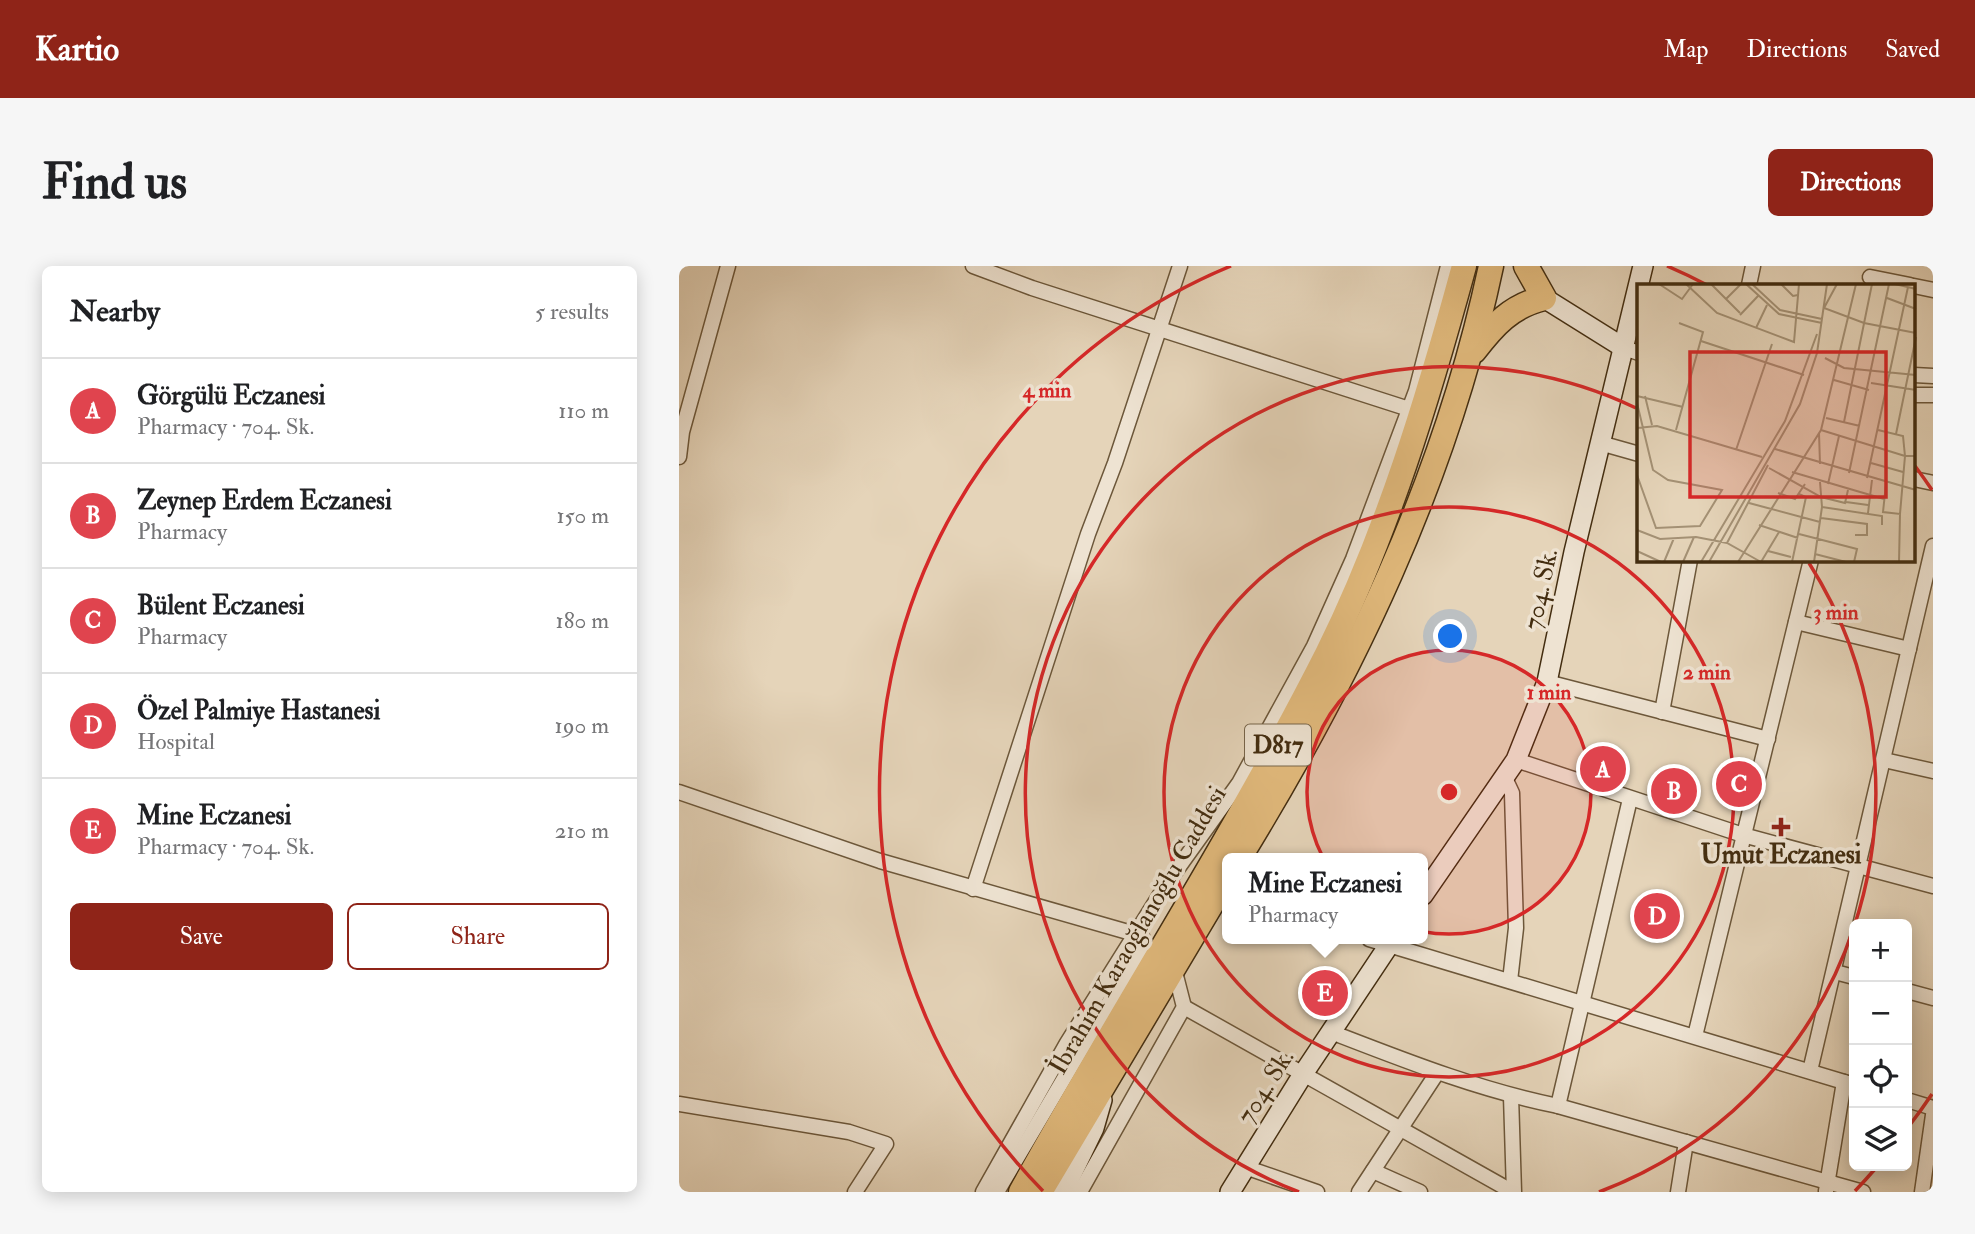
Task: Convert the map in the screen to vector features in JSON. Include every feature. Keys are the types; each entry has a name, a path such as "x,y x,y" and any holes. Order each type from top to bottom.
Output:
{"highway":[{"name":"İbrahim Karaoğlanoğlu Caddesi","path":"1021,1192 1258,782 1328,652 1388,508 1431,387 1464,266"},
{"name":"İbrahim Karaoğlanoğlu Caddesi","path":"1242,853 1332,700 1384,592 1433,471 1467,360 1491,266"},
{"path":"1467,360 1505,315 1518,307 1544,298 1526,266"},
{"name":"İbrahim Karaoğlanoğlu Caddesi","path":"1040,1192 1222,889"}],"street":[{"path":"679,457 682,432 728,266"},
{"path":"973,266 1409,410"},
{"path":"973,889 1088,534 1115,463 1157,328 1180,266"},
{"path":"1136,933 1168,882 1239,783 1286,701 1353,559 1409,410 1448,266"},
{"name":"704. Sk.","path":"1641,284 1643,266"},
{"path":"1749,284 1753,266"},
{"path":"1870,276 1904,284"},
{"path":"1544,298 1632,350"},
{"name":"704. Sk.","path":"1428,888 1516,760 1547,682 1600,443 1632,350 1637,312"},
{"path":"1600,443 1637,453"},
{"path":"1810,1072 1835,972 1856,865 1884,760 1933,546"},
{"path":"1662,712 1690,562"},
{"path":"1695,1036 1811,562"},
{"path":"1796,622 1909,649"},
{"path":"1547,682 1768,739"},
{"path":"1516,760 1743,835 1933,886"},
{"path":"1884,760 1933,771"},
{"path":"1504,776 1512,793 1516,943 1510,981"},
{"path":"679,792 973,889 1136,933 1144,940 983,1192"},
{"path":"1558,1106 1630,799"},
{"name":"704. Sk.","path":"1230,1192 1304,1072 1390,944"},
{"path":"1397,944 1510,981 1849,1083 1827,1188"},
{"path":"1080,1192 1184,1007 1173,967"},
{"path":"1835,972 1849,976"},
{"path":"1912,992 1933,998"},
{"path":"1184,1007 1304,1072 1513,1192"},
{"path":"1331,1032 1437,1073 1511,1096 1558,1106 1686,1142 1827,1188 1863,1192"},
{"path":"1063,1192 1094,1128 1113,1067"},
{"path":"1359,1192 1437,1073"},
{"path":"997,1192 1047,1093"},
{"path":"1511,1096 1513,1192"},
{"path":"1912,1102 1933,1108"},
{"path":"679,1104 849,1132 886,1144 855,1192"},
{"path":"1922,1192 1933,1115"},
{"path":"1678,1192 1686,1142"},
{"path":"1245,1167 1317,1192"},
{"path":"1373,1171 1420,1191"}],"place":[{"name":"Görgülü Eczanesi","path":"1603,769"},
{"name":"Bülent Eczanesi","path":"1739,784"},
{"name":"Zeynep Erdem Eczanesi","path":"1674,791"},
{"name":"Umut Eczanesi","path":"1781,827"},
{"name":"Özel Palmiye Hastanesi","path":"1657,916"},
{"name":"Mine Eczanesi","path":"1325,993"}]}
